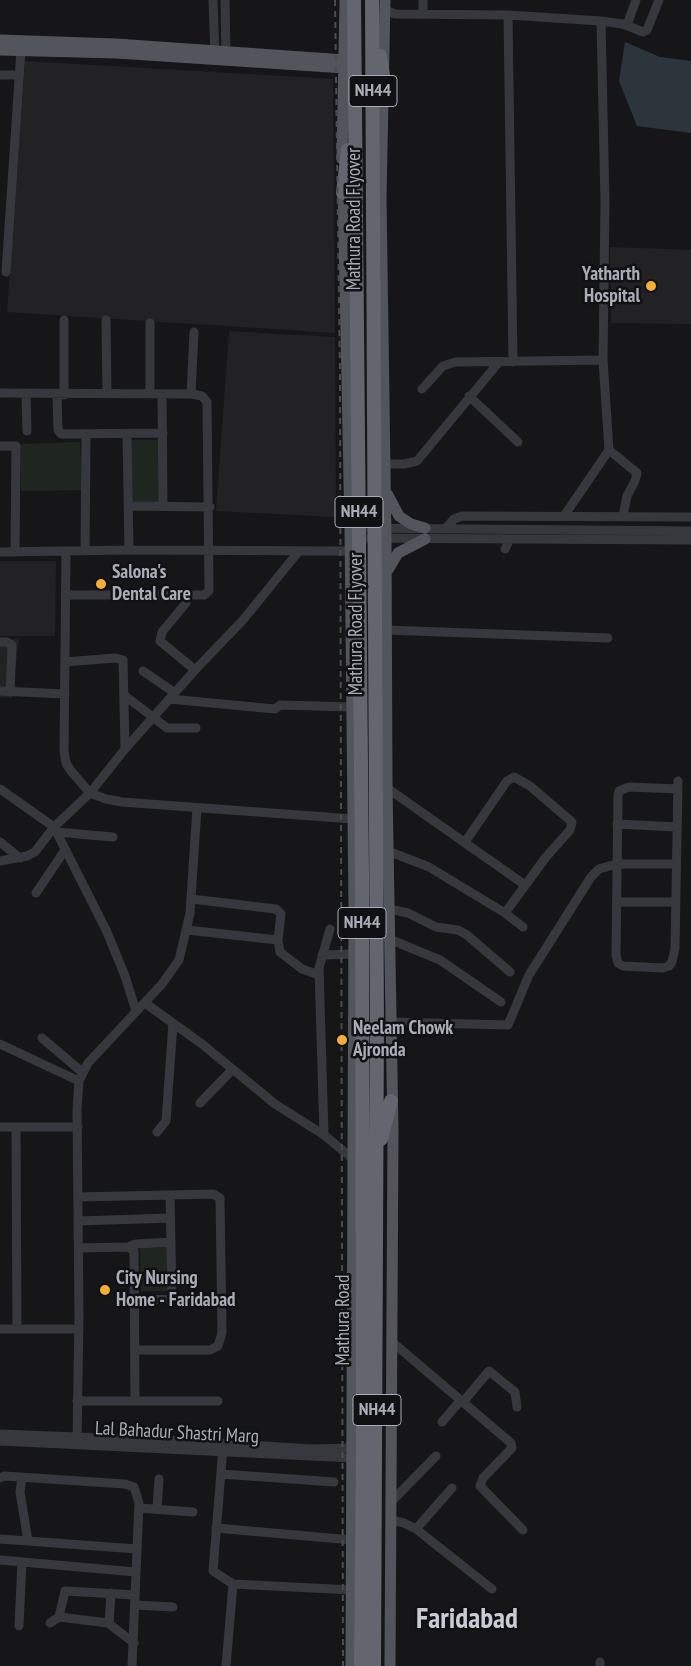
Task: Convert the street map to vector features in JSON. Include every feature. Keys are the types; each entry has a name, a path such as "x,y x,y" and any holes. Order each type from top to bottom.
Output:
{"highway":[{"name":"NH44","path":"354,0 355,94"},
{"name":"NH44","path":"372,0 372,29"},
{"name":"Mathura Road Flyover","path":"362,974 370,873 372,29"},
{"path":"372,29 377,39 385,88"},
{"name":"Mathura Road Flyover","path":"355,94 370,873 377,1130"},
{"path":"343,193 355,94"},
{"path":"354,910 362,974"},
{"name":"Mathura Road","path":"361,1666 362,974"},
{"path":"377,1154 391,1101"},
{"name":"Mathura Road","path":"374,1666 377,1130"},
{"path":"352,1343 363,1276"}],"main road":[{"path":"346,0 343,193 351,584 354,910 351,1666"},
{"path":"385,5 385,88 381,197 386,501 391,1101 393,1131 390,1666"},
{"path":"0,40 116,44 220,56"},
{"path":"0,50 220,56 345,64"},
{"path":"385,488 391,504 399,516 425,533 398,553 390,564 386,580"},
{"path":"349,501 363,508 372,509 380,507 386,501"},
{"path":"351,584 354,579 368,576 386,580"}],"street":[{"path":"213,0 220,56"},
{"path":"220,56 224,0"},
{"path":"423,0 423,14"},
{"path":"626,25 636,0"},
{"path":"385,5 395,14 508,15 602,21 626,25 643,32 647,30 659,0"},
{"path":"508,15 513,362"},
{"path":"564,516 609,450 603,360 605,202 602,21"},
{"path":"6,272 20,50"},
{"path":"0,75 13,75"},
{"path":"64,320 59,432 63,434 86,435 163,433"},
{"path":"106,320 107,393"},
{"path":"150,323 150,394"},
{"path":"191,394 194,332"},
{"path":"422,389 447,364 603,360"},
{"path":"385,464 404,464 417,461 499,362"},
{"path":"0,393 60,395 107,393 191,394 204,397 208,405 210,588 204,595 66,595"},
{"path":"26,394 27,431"},
{"path":"162,394 163,506"},
{"path":"469,396 518,442"},
{"path":"126,434 128,550"},
{"path":"85,552 86,435"},
{"path":"0,446 16,446 15,552"},
{"path":"609,450 637,474 636,481 627,496 623,516"},
{"path":"128,506 210,507"},
{"path":"446,528 454,519 462,516 689,517"},
{"path":"425,533 446,528 691,540"},
{"path":"350,533 425,533 510,539 691,531"},
{"path":"505,549 510,539"},
{"path":"0,552 128,550 350,551"},
{"path":"0,860 20,858 32,854 90,792 125,749 195,670 243,620 298,550"},
{"path":"66,551 64,751 66,763 90,792 106,800 122,802 353,819"},
{"path":"186,603 162,632 160,641 195,670"},
{"path":"386,630 608,638"},
{"path":"0,642 8,642 12,645 10,692"},
{"path":"65,662 115,658 123,660 125,749"},
{"path":"143,671 172,696 276,709 280,705 352,707"},
{"path":"0,691 65,694"},
{"path":"124,695 167,728 196,728"},
{"path":"465,842 510,778 517,778 530,786 565,815 573,826 524,885 504,913"},
{"path":"678,785 674,955 669,966 663,968 631,967 618,963 616,955 618,902 616,864 617,824 619,791 629,788 678,785"},
{"path":"387,788 524,885"},
{"path":"0,789 55,829 107,932 125,976 136,1012"},
{"path":"0,1434 77,1440 79,1081 82,1072 168,977 179,960 187,930 191,899 197,808"},
{"path":"617,824 677,827"},
{"path":"55,829 113,836"},
{"path":"0,842 20,858"},
{"path":"36,893 65,850"},
{"path":"388,851 429,867 504,913 523,927"},
{"path":"391,1022 508,1025 528,975 591,877 599,869 616,864 676,864"},
{"path":"191,899 276,909 281,918 278,947 284,956 302,969 319,975"},
{"path":"618,902 675,902"},
{"path":"389,909 408,913 436,927 458,930 467,935 510,972"},
{"path":"324,1134 319,975 322,954 328,943 330,929"},
{"path":"187,930 278,940"},
{"path":"390,939 440,960 501,1002"},
{"path":"322,954 354,954"},
{"path":"145,1003 174,1023 287,1112 324,1134 353,1159"},
{"path":"157,1132 166,1121 174,1023"},
{"path":"42,1038 82,1072"},
{"path":"0,1044 79,1081"},
{"path":"200,1103 232,1070"},
{"path":"0,1127 78,1127"},
{"path":"16,1127 17,1328"},
{"path":"79,1197 213,1194 220,1198 221,1341 215,1348 135,1350"},
{"path":"170,1195 172,1299"},
{"path":"79,1221 170,1218"},
{"path":"79,1248 128,1247 136,1244 171,1242"},
{"path":"128,1247 135,1253 135,1401"},
{"path":"135,1300 222,1298"},
{"path":"0,1329 79,1329"},
{"path":"391,1341 511,1443 512,1448 483,1478 480,1486 523,1530"},
{"path":"442,1422 489,1371 516,1392 517,1407"},
{"path":"77,1401 218,1401"},
{"name":"Lal Bahadur Shastri Marg","path":"0,1441 77,1440 353,1453"},
{"path":"223,1448 213,1571 233,1584 352,1590"},
{"path":"390,1502 436,1456"},
{"path":"221,1474 334,1482"},
{"path":"0,1478 22,1477 126,1484 136,1491 139,1508 132,1666"},
{"path":"22,1477 20,1492 28,1541"},
{"path":"157,1509 159,1479"},
{"path":"416,1529 452,1488"},
{"path":"139,1508 193,1512"},
{"path":"391,1520 404,1522 416,1529 492,1589"},
{"path":"216,1528 352,1540"},
{"path":"0,1539 137,1549"},
{"path":"0,1560 136,1572"},
{"path":"19,1626 22,1562"},
{"path":"226,1666 233,1584"},
{"path":"59,1617 65,1591 111,1593 135,1600 173,1607"},
{"path":"109,1624 111,1593"},
{"path":"50,1623 59,1617 98,1621 109,1624 134,1643"}],"shaded area":[{"path":"625,42 660,57 691,61 691,133 637,126 619,81"},
{"path":"25,61 333,79 335,333 7,312"},
{"name":"Yatharth Hospital","path":"610,247 691,250 691,324 611,323"},
{"path":"229,331 335,337 336,517 216,511"},
{"path":"131,440 159,440 159,502 132,503"},
{"path":"80,442 82,490 21,491 20,444"},
{"path":"0,561 56,561 55,636 0,636"},
{"path":"0,639 19,639 12,698 0,697"},
{"path":"167,1246 168,1291 141,1291 140,1247"}],"railway":[{"path":"335,0 340,374 343,1666"}],"place":[{"name":"Yatharth Hospital","path":"651,286"},
{"name":"Salona's Dental Care","path":"101,584"},
{"name":"Neelam Chowk Ajronda","path":"342,1040"},
{"name":"City Nursing Home - Faridabad","path":"105,1290"}],"district":[{"name":"Faridabad","path":"467,1620"}]}
